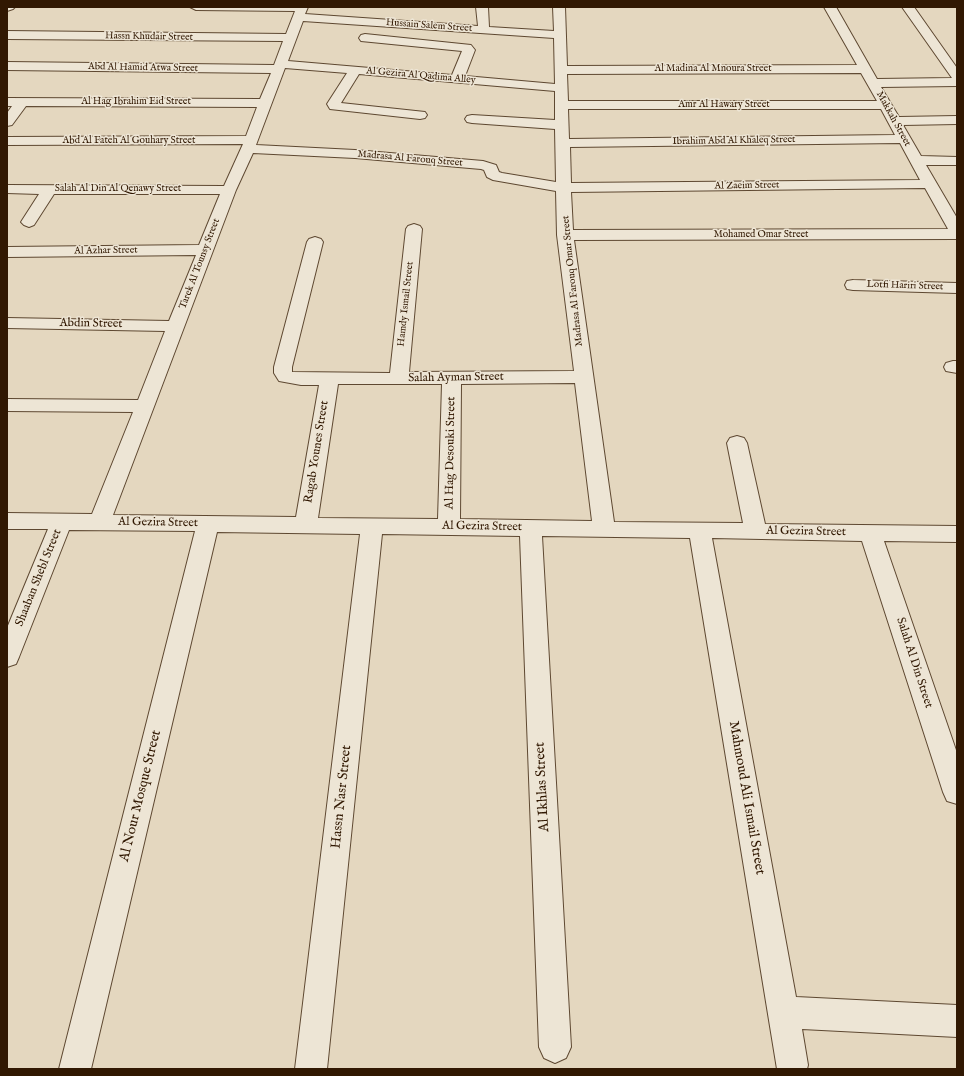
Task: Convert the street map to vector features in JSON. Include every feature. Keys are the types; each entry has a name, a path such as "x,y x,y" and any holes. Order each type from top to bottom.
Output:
{"street":[{"name":"Hussain Salem Street","path":"196,7 301,11 400,18 484,30 560,35"},
{"path":"482,7 484,30"},
{"name":"Madrasa Al Farouq Omar Street","path":"559,7 565,235 604,529"},
{"name":"Makkah Street","path":"830,7 930,184 951,210 957,233"},
{"path":"908,7 957,77"},
{"name":"Tarek Al Tounsy Street","path":"100,521 205,250 249,145 301,11"},
{"name":"Hassn Khudair Street","path":"7,35 290,38"},
{"path":"365,38 467,48 469,50 457,79"},
{"name":"Abd Al Hamid Atwa Street","path":"7,66 279,67"},
{"name":"Al Gezira Al Qadima Alley","path":"279,67 355,70 562,88"},
{"name":"Al Madina Al Mnoura Street","path":"561,70 865,69"},
{"path":"355,70 334,104 335,106 420,115"},
{"path":"873,83 957,82"},
{"name":"Al Hag Ibrahim Eid Street","path":"7,102 265,103"},
{"path":"7,122 22,102"},
{"name":"Amr Al Hawary Street","path":"562,106 885,104"},
{"path":"472,119 563,125"},
{"path":"894,121 957,120"},
{"name":"Ibrahim Abd Al Khaleq Street","path":"563,143 905,140"},
{"name":"Abd Al Fateh Al Gouhary Street","path":"7,141 249,145"},
{"name":"Madrasa Al Farouq Street","path":"249,145 483,165 491,168 492,174 498,177 564,188"},
{"path":"916,160 957,161"},
{"name":"Al Zaeim Street","path":"564,188 930,184"},
{"name":"Salah Al Din Al Qenawy Street","path":"7,189 229,190"},
{"path":"29,222 49,189"},
{"name":"Hamdy Ismail Street","path":"399,379 414,229"},
{"name":"Mohamed Omar Street","path":"565,235 957,233"},
{"name":"Salah Ayman Street","path":"315,242 283,367 283,373 286,377 293,379 399,379 584,377"},
{"name":"Al Azhar Street","path":"7,252 205,250"},
{"name":"Lotfi Hariri Street","path":"853,285 957,288"},
{"name":"Abdin Street","path":"7,323 176,326"},
{"name":"Al Hag Desouki Street","path":"449,527 452,378"},
{"name":"Ragab Younes Street","path":"306,525 329,379"},
{"path":"7,405 144,406"},
{"path":"737,443 756,531"},
{"name":"Al Gezira Street","path":"7,521 100,521 208,524 957,534"},
{"name":"Shaaban Shebl Street","path":"7,657 62,521"},
{"name":"Al Nour Mosque Street","path":"75,1069 208,524"},
{"name":"Hassn Nasr Street","path":"311,1069 372,526"},
{"name":"Al Ikhlas Street","path":"531,528 555,1047"},
{"name":"Mahmoud Ali Ismail Street","path":"700,530 792,1065"},
{"name":"Salah Al Din Street","path":"870,533 957,792"},
{"path":"783,1012 957,1021"}]}
